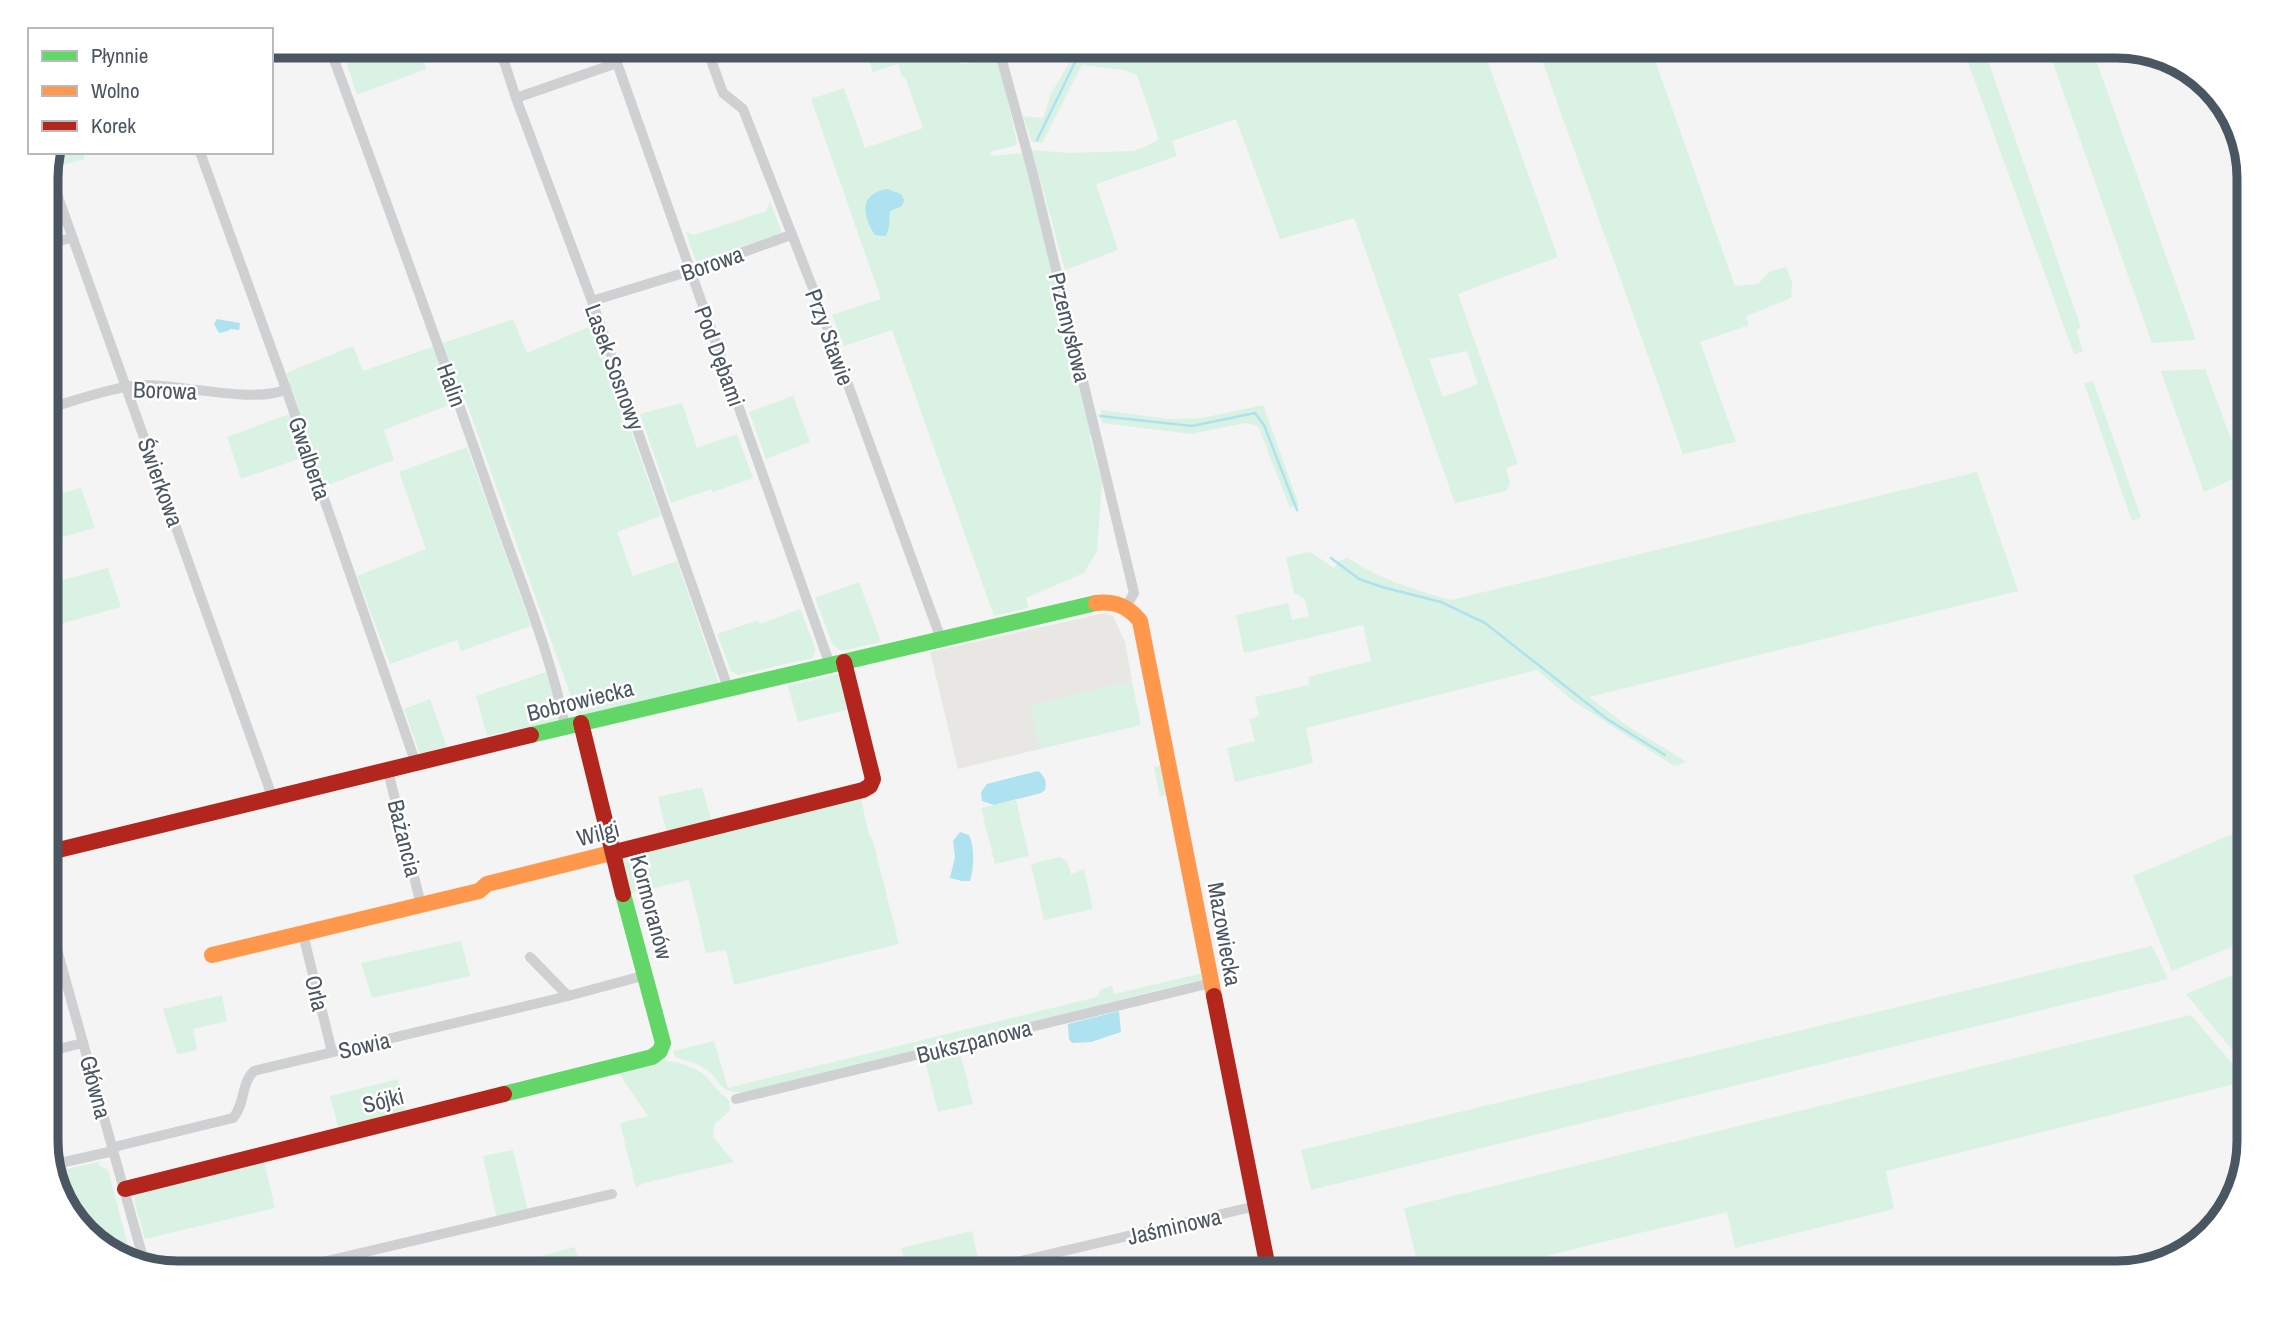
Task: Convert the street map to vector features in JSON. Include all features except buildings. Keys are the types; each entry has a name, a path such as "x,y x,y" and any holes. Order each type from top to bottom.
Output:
{"street":[{"name":"Halin","path":"333,58 463,414 542,645 561,704 565,727"},
{"name":"Lasek Sosnowy","path":"503,58 592,301 728,688"},
{"name":"Pod Dębami","path":"615,58 690,271 837,663"},
{"name":"Przy Stawie","path":"710,58 723,93 743,109 941,639"},
{"name":"Przemysłowa","path":"1002,58 1134,593 1126,607"},
{"path":"516,98 617,63"},
{"name":"Gwalberta","path":"201,154 286,389 416,764"},
{"name":"Świerkowa","path":"58,198 273,799"},
{"name":"Borowa","path":"592,301 690,271 791,235"},
{"path":"58,241 72,238"},
{"name":"Borowa","path":"58,406 142,385 231,393 277,394 286,389"},
{"name":"Bobrowiecka","path":"58,850 1097,602 1110,602 1126,607"},
{"name":"Mazowiecka","path":"1126,607 1140,621 1267,1261"},
{"name":"Wilgi","path":"212,955 479,891 487,884 863,790 870,786 873,779 837,663"},
{"name":"Kormoranów","path":"582,723 623,895 663,1043 660,1051 652,1057"},
{"name":"Bażancia","path":"388,771 421,905"},
{"name":"Orla","path":"303,934 332,1052"},
{"name":"Główna","path":"58,954 142,1256"},
{"path":"530,957 568,996"},
{"name":"Sowia","path":"113,1149 233,1118 248,1077 254,1070 646,975"},
{"name":"Bukszpanowa","path":"736,1099 1212,983"},
{"path":"58,1049 83,1043"},
{"name":"Sójki","path":"125,1189 652,1057"},
{"path":"60,1164 113,1149"},
{"path":"327,1261 612,1194"},
{"name":"Jaśminowa","path":"1021,1261 1256,1206"}],"shaded area":[{"path":"1105,613 1113,616 1125,642 1132,681 1031,706 1040,749 958,769 930,652"}],"green space":[{"path":"345,58 423,58 426,69 357,95"},
{"path":"868,58 958,58 961,65 982,58 998,58 1017,143 990,152 992,156 1023,153 1094,433 1089,435 1102,483 1097,551 1084,573 1026,598 1028,608 994,616 892,330 844,346 832,315 881,299 811,99 844,88 865,148 923,128 898,64 873,72"},
{"path":"1072,58 1486,58 1558,257 1458,294 1518,464 1506,468 1510,483 1506,491 1455,503 1354,218 1280,239 1236,119 1172,141 1177,156 1096,184 1118,250 1065,270 1032,150 1069,153 1133,151 1159,139 1137,75 1124,70 1082,65 1042,143 1032,142 1023,116 1043,118 1051,94","holes":["1467,351 1478,384 1443,397 1429,359"]},
{"path":"1541,58 1654,58 1735,286 1758,284 1769,272 1786,267 1792,282 1791,298 1746,316 1749,325 1700,342 1736,442 1683,454"},
{"path":"1966,58 1987,58 2081,328 2076,330 2083,351 2074,354"},
{"path":"2051,58 2095,58 2196,340 2152,343"},
{"path":"61,154 84,154 85,159 59,166"},
{"path":"770,202 782,233 696,262 686,232 694,235 766,211"},
{"path":"513,319 527,353 593,325 661,516 617,532 633,576 677,561 719,683 578,716 465,399 384,430 394,460 325,486 286,373 353,346 363,371"},
{"path":"2205,369 2237,455 2237,477 2204,492 2161,371"},
{"path":"2093,381 2141,517 2132,521 2084,383"},
{"path":"793,396 810,442 766,459 749,412"},
{"path":"682,403 697,448 737,434 753,478 671,503 640,414"},
{"path":"1263,405 1299,505 1290,508 1258,426 1245,423 1191,434 1102,423 1101,410 1169,419 1202,418"},
{"path":"289,414 304,457 241,479 227,437"},
{"path":"467,447 531,626 461,651 457,640 390,664 357,576 426,549 399,472"},
{"path":"1977,472 2018,591 1589,697 1626,725 1687,762 1674,766 1573,701 1537,670 1306,728 1313,763 1235,782 1227,748 1255,741 1249,719 1259,716 1255,697 1309,685 1308,677 1371,661 1363,625 1244,653 1236,615 1288,603 1292,620 1309,616 1305,599 1294,593 1286,557 1310,552 1334,568 1340,560 1348,558 1385,578 1451,600"},
{"path":"81,488 95,528 58,538 58,494"},
{"path":"108,568 121,607 58,625 58,581"},
{"path":"859,582 881,642 841,651 833,645 815,598"},
{"path":"800,609 816,650 812,658 738,675 731,671 717,634 758,620 760,624"},
{"path":"546,672 557,707 557,721 487,736 476,696"},
{"path":"838,674 842,678 850,709 798,722 788,686"},
{"path":"1132,681 1141,725 1040,749 1030,706"},
{"path":"430,699 447,747 420,754 404,709"},
{"path":"1161,765 1168,795 1160,797 1154,767"},
{"path":"702,787 711,819 708,823 667,833 658,797"},
{"path":"860,794 899,944 734,985 726,950 706,953 689,880 628,894 618,853"},
{"path":"1016,800 1029,856 995,864 981,808"},
{"path":"2237,832 2237,945 2172,971 2133,876"},
{"path":"1060,857 1067,862 1071,874 1084,869 1093,909 1044,920 1031,864"},
{"path":"461,941 470,976 372,998 361,963"},
{"path":"2152,946 2168,979 1311,1190 1301,1150"},
{"path":"1203,973 1204,979 749,1091 725,1089 709,1072 675,1057 673,1051 714,1041 728,1088 1097,997 1101,989 1112,986 1114,994"},
{"path":"2237,973 2237,1056 2186,994"},
{"path":"222,995 227,1021 193,1029 197,1050 177,1054 163,1009"},
{"path":"2191,1015 2237,1069 2237,1083 1886,1171 1894,1209 1735,1248 1727,1212 1524,1261 1417,1261 1404,1208"},
{"path":"959,1048 973,1104 938,1112 924,1056"},
{"path":"654,1059 699,1071 729,1100 730,1110 714,1125 713,1137 734,1162 644,1183 636,1188 620,1123 648,1116 616,1069"},
{"path":"398,1079 406,1113 339,1130 330,1096"},
{"path":"513,1150 528,1211 497,1219 483,1156"},
{"path":"99,1162 99,1165 108,1170 129,1251 99,1231 88,1220 70,1194 62,1170"},
{"path":"264,1162 275,1208 145,1239 134,1200 138,1193"},
{"path":"972,1231 978,1261 904,1261 901,1248"},
{"path":"575,1247 578,1261 530,1261"}],"water":[{"path":"887,189 901,194 904,200 902,206 890,211 886,236 875,235 867,220 867,200 871,195"},
{"path":"217,319 240,323 239,330 230,329 219,333 214,324"},
{"path":"1038,771 1046,782 1045,790 1041,793 994,805 982,801 981,792 987,784"},
{"path":"960,832 969,835 972,846 970,881 950,878 955,857 953,841"},
{"path":"1119,1011 1121,1032 1091,1042 1072,1043 1069,1039 1068,1024"}],"waterway":[{"path":"1037,140 1077,58"},
{"path":"1100,416 1192,426 1255,413 1264,425 1297,510"},
{"path":"1331,558 1359,579 1441,602 1485,623 1607,719 1665,755"}],"traffic: fast":[{"path":"531,735 1096,603"},
{"path":"504,1094 652,1057 660,1051 663,1043 623,894"}],"traffic: slow":[{"path":"1096,603 1121,606 1140,621 1214,996"},
{"path":"212,955 479,891 487,884 615,852"}],"traffic: jam":[{"path":"615,852 863,790 870,786 873,779 844,662"},
{"path":"581,723 623,894"},
{"path":"58,850 531,735"},
{"path":"1214,996 1267,1261"},
{"path":"125,1189 504,1094"}]}
